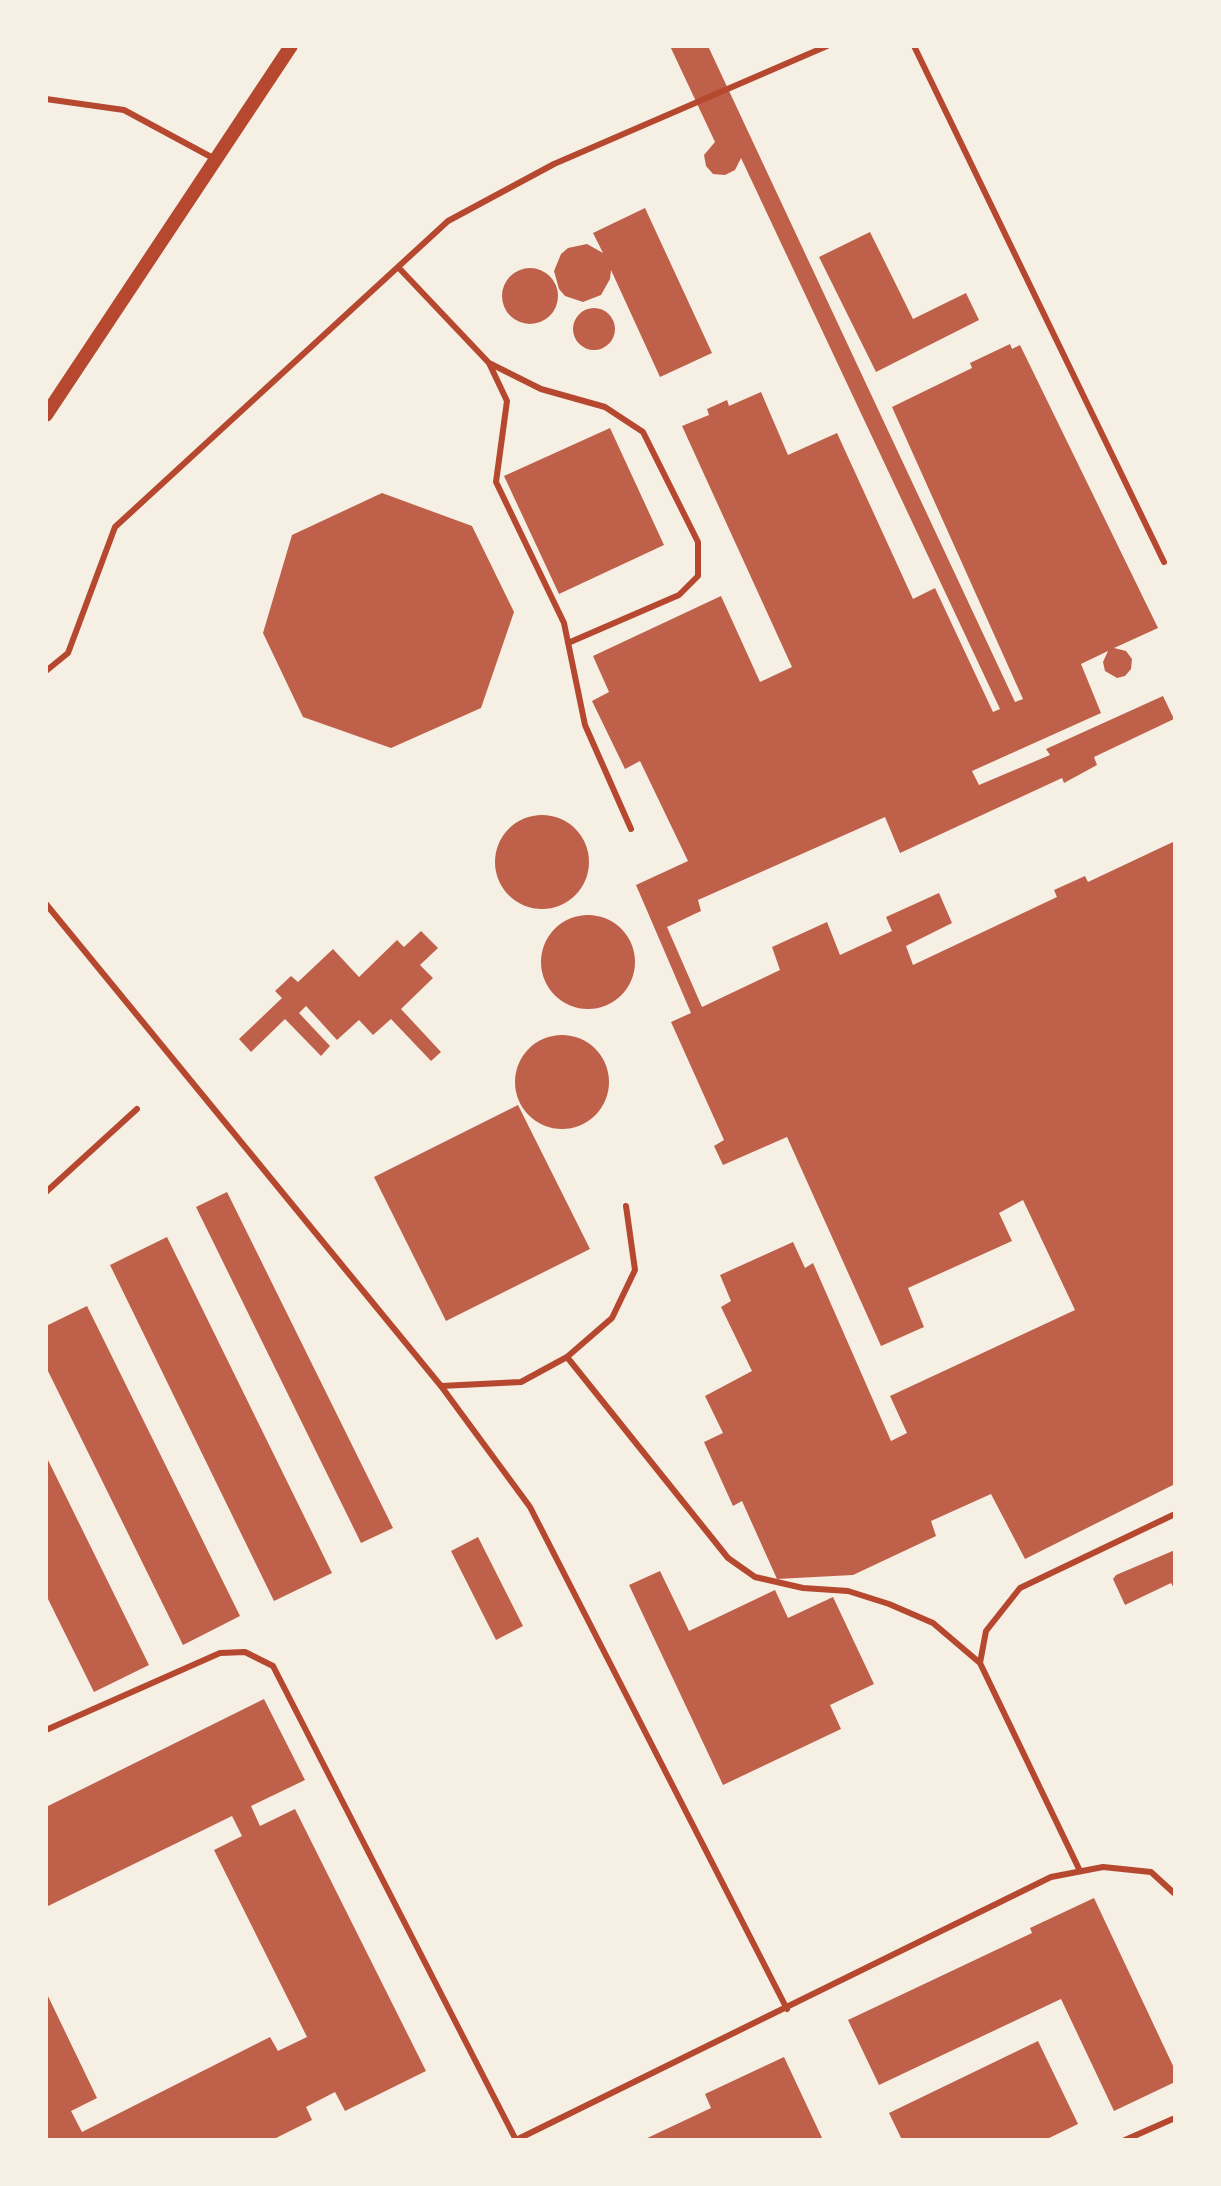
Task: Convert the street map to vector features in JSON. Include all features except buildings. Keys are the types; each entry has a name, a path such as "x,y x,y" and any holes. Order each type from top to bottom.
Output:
{"street":[{"path":"46,415 291,46"}],"lane":[{"path":"46,671 68,653 115,527 448,221 554,164 827,46"},
{"path":"914,46 1164,562"},
{"path":"46,99 124,110 217,160"},
{"path":"398,267 489,363 507,401 496,482 564,623 585,725 631,829"},
{"path":"489,363 541,389 605,407 643,432 698,542 698,576 679,595 568,643"},
{"path":"46,904 441,1386 530,1507 787,2009"},
{"path":"46,1192 137,1109"},
{"path":"441,1386 521,1382 567,1357 612,1318 635,1270 626,1206"},
{"path":"567,1357 728,1558 755,1577 803,1588 848,1591 889,1604 933,1623 980,1663 1080,1871"},
{"path":"980,1663 986,1631 1020,1588 1175,1514"},
{"path":"46,1730 220,1653 245,1652 273,1666 516,2140 1051,1877 1103,1867 1151,1872 1175,1894"},
{"path":"1125,2140 1175,2118"}]}
